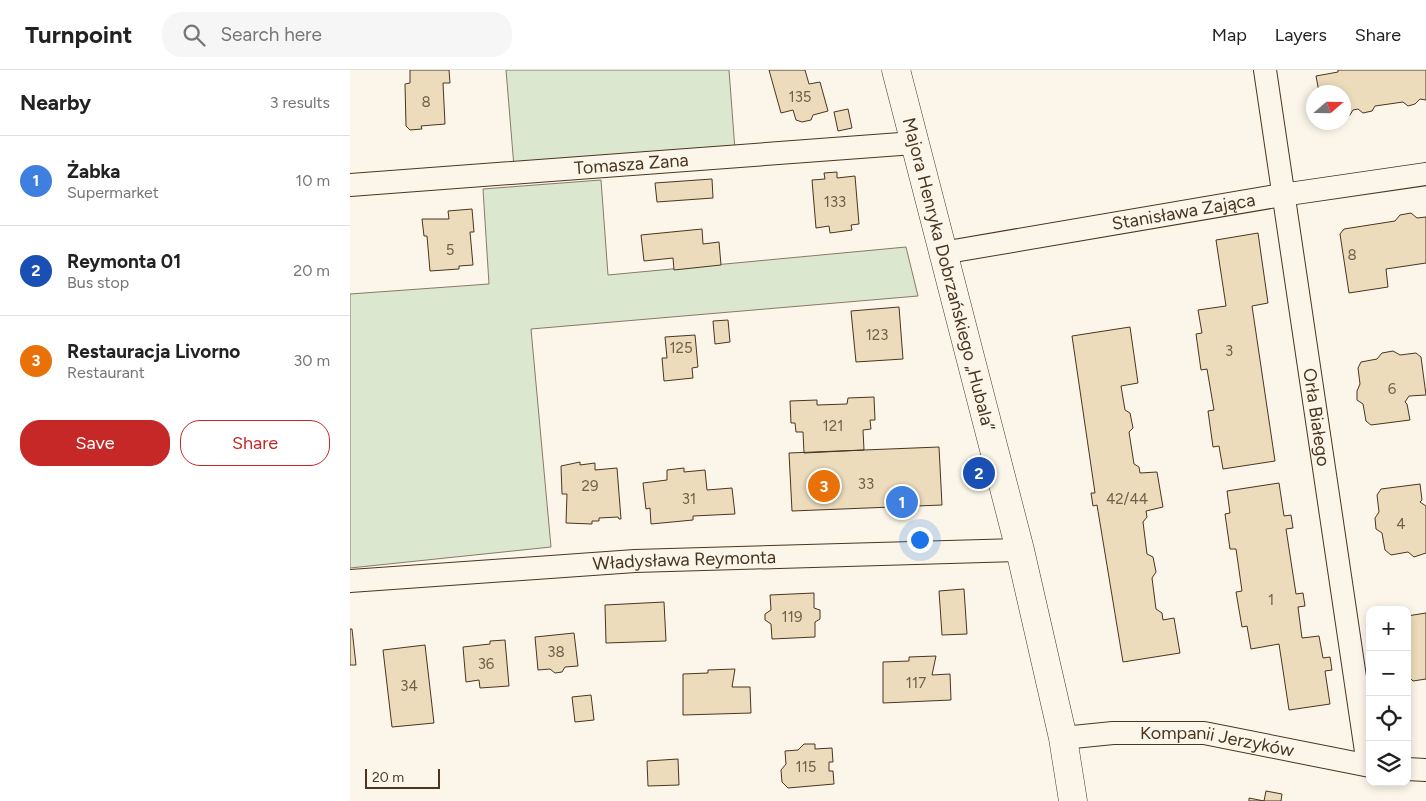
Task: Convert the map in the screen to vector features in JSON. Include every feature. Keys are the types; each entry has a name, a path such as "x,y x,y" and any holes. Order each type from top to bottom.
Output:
{"street":[{"name":"Majora Henryka Dobrzańskiego „Hubala”","path":"896,70 1020,550 1063,738 1073,801"},
{"name":"Orła Białego","path":"1265,70 1282,196 1366,746"},
{"name":"Tomasza Zana","path":"350,185 914,143"},
{"name":"Stanisława Zająca","path":"942,253 1426,174"},
{"name":"Władysława Reymonta","path":"350,581 635,561 1020,550"},
{"name":"Kompanii Jerzyków","path":"1063,738 1113,733 1204,733 1366,765"},
{"path":"1411,769 1426,770"}],"green space":[{"path":"506,70 729,70 735,150 514,167"},
{"path":"601,180 608,275 906,247 918,296 531,329 551,547 350,568 350,294 489,284 483,189"}],"building":[{"path":"410,70 449,70 450,83 443,83 445,124 421,126 422,129 410,130 406,126 405,84 410,83"},
{"path":"769,70 805,70 809,84 820,82 828,111 813,115 811,120 802,122 796,120 793,110 781,113"},
{"path":"1338,70 1426,70 1426,100 1420,99 1415,104 1408,106 1403,102 1375,106 1372,111 1363,113 1358,109 1353,110 1351,113 1351,85 1318,85 1316,76 1338,72"},
{"path":"848,109 852,128 838,131 834,112"},
{"path":"837,172 837,178 855,176 859,224 851,225 852,230 830,233 829,226 816,228 812,180 825,179 824,173"},
{"path":"712,179 713,198 657,202 655,183"},
{"path":"472,209 474,232 470,232 473,265 459,266 459,269 430,271 427,236 424,236 422,219 449,219 448,211"},
{"path":"1411,213 1417,218 1426,217 1426,263 1386,269 1388,287 1349,293 1340,234 1344,229 1395,221 1400,215"},
{"path":"702,229 703,244 719,242 721,265 674,270 673,258 644,261 641,235"},
{"path":"1258,233 1268,303 1252,306 1275,461 1223,469 1219,446 1213,447 1208,411 1214,410 1207,369 1201,370 1196,334 1202,333 1198,310 1226,306 1216,240"},
{"path":"899,307 903,359 856,362 851,311"},
{"path":"728,320 730,342 715,344 713,321"},
{"path":"1130,327 1138,383 1121,386 1125,410 1130,413 1133,428 1129,432 1134,464 1139,467 1140,473 1157,472 1163,507 1146,511 1147,517 1143,522 1147,554 1153,557 1156,572 1152,578 1156,609 1162,613 1163,620 1174,618 1180,653 1123,662 1097,505 1093,506 1091,493 1095,493 1072,336"},
{"path":"695,335 698,367 692,368 693,378 664,381 662,358 667,358 665,337"},
{"path":"1393,351 1400,355 1416,353 1421,357 1426,395 1409,396 1405,402 1410,420 1371,425 1366,421 1363,404 1357,400 1357,391 1360,384 1358,368 1361,362 1377,359 1382,353"},
{"path":"874,397 875,420 870,420 871,429 863,430 864,450 804,453 803,432 796,432 795,423 791,423 790,401 817,400 817,405 847,404 848,398"},
{"path":"939,447 942,505 792,511 789,453"},
{"path":"580,462 580,465 595,463 595,470 617,468 621,519 618,517 599,518 599,521 592,521 592,524 566,523 567,494 562,494 561,466"},
{"path":"684,468 684,472 705,470 707,490 732,488 735,514 693,516 693,520 651,524 650,508 646,509 643,483 667,480 667,470"},
{"path":"1279,483 1284,516 1291,515 1293,528 1286,529 1296,594 1303,593 1305,606 1298,607 1302,638 1319,636 1323,658 1330,657 1332,670 1325,671 1330,704 1289,710 1279,644 1251,649 1247,626 1242,627 1236,592 1242,591 1236,549 1230,549 1225,514 1230,513 1227,491"},
{"path":"1420,484 1422,500 1420,502 1426,506 1426,553 1414,557 1408,552 1391,555 1385,550 1382,533 1376,529 1375,518 1379,512 1377,495 1381,489"},
{"path":"964,589 967,634 942,635 939,591"},
{"path":"814,593 814,608 820,610 820,619 815,622 815,637 772,639 771,624 765,620 765,614 771,610 770,595"},
{"path":"664,602 666,641 606,643 605,605"},
{"path":"1426,613 1426,679 1413,681 1411,679 1411,615"},
{"path":"350,629 352,629 356,665 350,665"},
{"path":"574,633 578,666 565,667 562,672 555,673 550,669 538,670 535,637"},
{"path":"505,640 509,686 480,688 479,680 466,682 463,647"},
{"path":"425,645 434,723 392,727 383,650"},
{"path":"936,656 932,675 950,674 951,700 883,703 883,662 909,661 909,657"},
{"path":"735,669 732,687 750,687 751,713 683,715 683,674 708,673 708,670"},
{"path":"591,695 594,720 575,722 572,697"},
{"path":"804,744 815,744 815,749 832,748 833,762 829,762 829,771 833,771 834,784 788,788 782,782 781,770 786,764 785,751 798,750"},
{"path":"678,759 679,785 648,786 647,761"},
{"path":"1266,791 1282,794 1281,801 1264,801"},
{"path":"1249,798 1264,801 1249,801"}],"place":[{"name":"Reymonta 01","path":"979,473"},
{"name":"Restauracja Livorno","path":"824,486"},
{"name":"Żabka","path":"902,502"}]}
